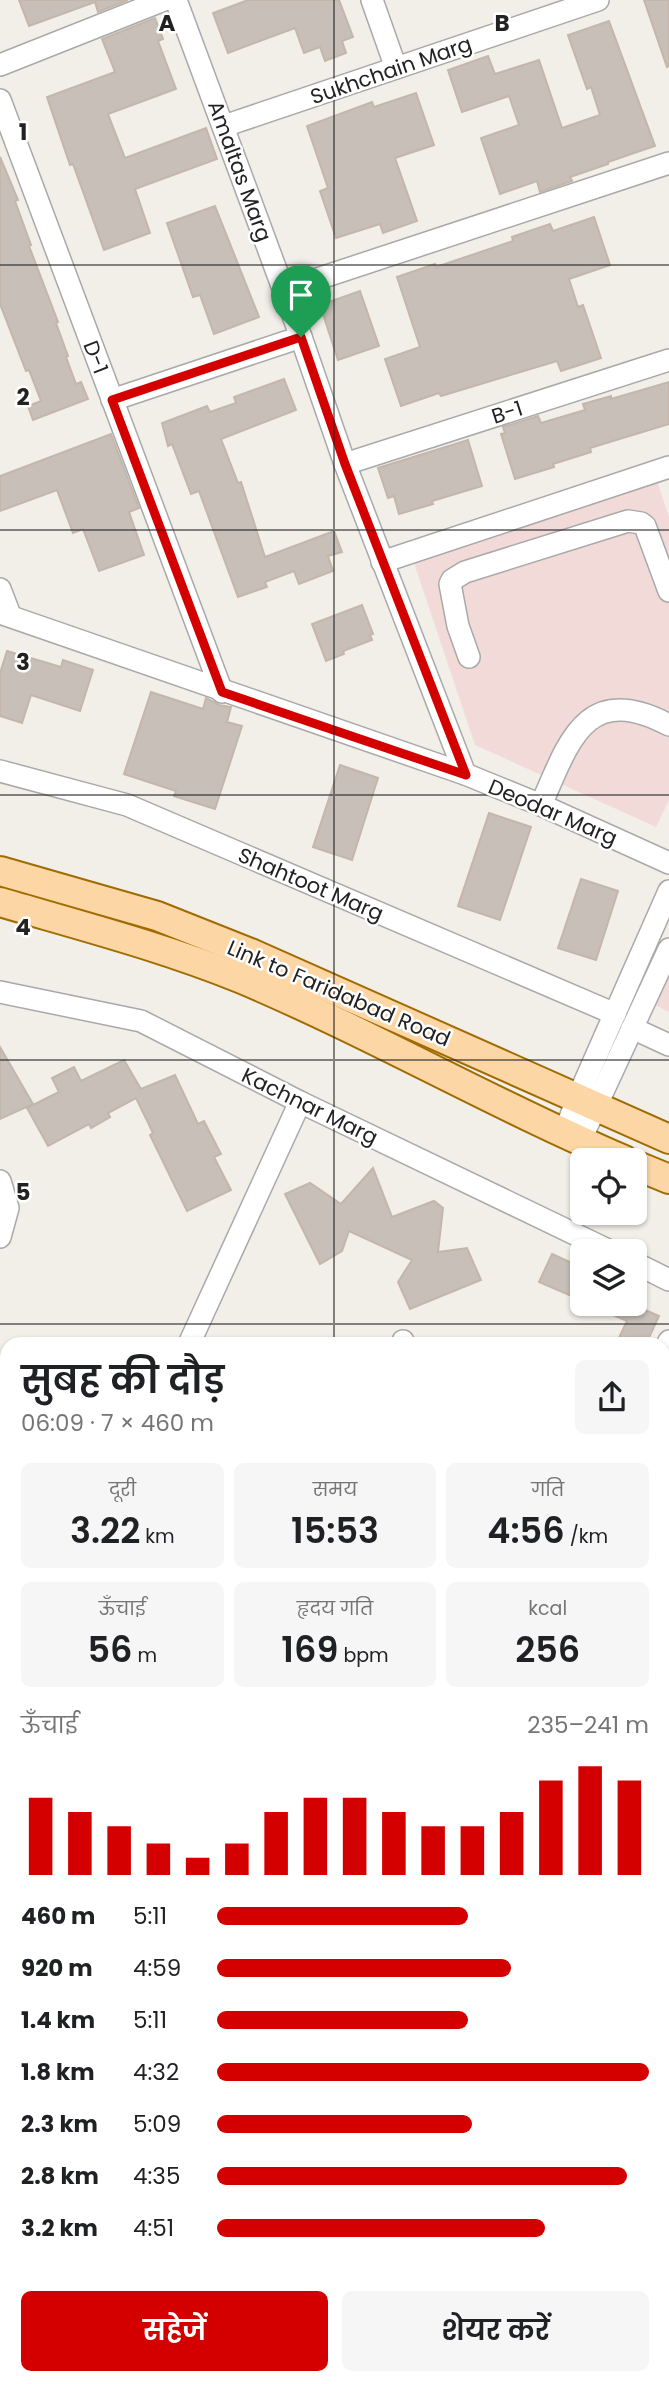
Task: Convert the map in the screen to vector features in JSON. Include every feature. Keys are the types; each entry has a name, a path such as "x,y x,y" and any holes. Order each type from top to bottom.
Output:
{"main road":[{"name":"Link to Faridabad Road","path":"0,871 157,916 253,954 669,1139"},
{"name":"Link to Faridabad Road","path":"0,902 170,951 243,980 596,1148"},
{"path":"647,1170 669,1179"}],"street":[{"path":"0,65 164,0"},
{"name":"Amaltas Marg","path":"176,0 284,290 345,464 466,775"},
{"path":"372,0 396,68"},
{"name":"Sukhchain Marg","path":"224,126 396,68 551,7 598,0"},
{"name":"D-1","path":"0,100 222,692"},
{"path":"284,290 669,163"},
{"path":"112,400 301,337"},
{"name":"B-1","path":"345,464 669,360"},
{"path":"382,562 669,467"},
{"path":"470,657 458,626 450,584 465,572 628,521 645,526 669,591"},
{"path":"0,589 5,614"},
{"name":"Deodar Marg","path":"5,614 466,775 541,805 669,863"},
{"path":"541,805 576,733 595,717 623,709 639,712 669,725"},
{"name":"Shahtoot Marg","path":"0,771 127,805 615,1014"},
{"path":"572,1138 615,1014 669,891"},
{"path":"587,1101 632,1028 669,949"},
{"name":"Kachnar Marg","path":"0,992 141,1021 300,1102 585,1239"},
{"path":"632,1028 669,1045"},
{"path":"192,1337 300,1102"},
{"path":"0,1181 8,1208 0,1237"},
{"path":"647,1269 669,1280"}],"shaded area":[{"path":"657,481 669,517 669,800 656,827 475,745 414,563"},
{"path":"669,964 669,1012 649,1002"}],"building":[{"path":"19,0 128,0 98,12 95,2 29,26"},
{"path":"248,0 339,0 353,37 342,41 346,53 325,61 320,47 304,53 295,28 228,53 213,13"},
{"path":"644,0 669,0 667,67"},
{"path":"155,18 163,39 158,41 176,89 108,114 125,158 206,128 217,159 135,189 150,233 104,250 73,164 70,165 47,97 115,72 102,39"},
{"path":"609,21 655,146 570,177 572,181 540,192 537,181 500,194 481,138 519,125 509,96 462,112 448,70 488,56 495,74 539,60 562,128 600,115 591,87 587,89 568,35"},
{"path":"416,93 434,145 395,158 417,221 383,233 380,224 336,238 320,191 328,188 307,126 372,102 374,107"},
{"path":"0,157 18,200 15,201 58,322 56,323 68,356 66,357 76,384 81,382 88,399 33,420 28,406 41,401 29,370 26,371 0,304"},
{"path":"215,206 259,317 214,334 200,295 193,297 167,223"},
{"path":"594,217 610,265 569,279 578,307 583,305 601,358 561,371 557,361 401,406 385,359 420,347 397,277 513,241 512,237 550,224 553,231"},
{"path":"360,291 379,346 338,360 320,305"},
{"path":"284,379 296,410 221,439 238,483 241,482 265,557 334,531 342,552 328,556 333,571 299,584 294,571 265,582 267,587 238,597 199,491 191,494 172,444 168,446 162,423 207,406 210,412 236,403 234,397"},
{"path":"669,382 669,424 590,448 591,452 515,479 501,434 505,433 503,427 538,416 541,423 585,410 583,404"},
{"path":"111,434 139,508 129,512 144,555 99,571 83,529 73,533 57,490 0,511 0,476"},
{"path":"468,440 482,486 399,514 394,496 388,498 378,468"},
{"path":"362,605 373,634 370,635 372,640 326,661 312,624"},
{"path":"7,651 61,667 63,660 93,670 80,711 31,695 22,723 0,716 0,673"},
{"path":"151,692 203,709 206,698 219,705 231,707 227,722 242,726 215,809 174,796 176,791 124,774"},
{"path":"340,765 378,778 352,860 313,847"},
{"path":"489,813 531,827 500,920 458,906"},
{"path":"581,879 618,891 596,960 558,948"},
{"path":"0,1047 33,1104 0,1119"},
{"path":"124,1060 141,1089 175,1075 198,1124 204,1121 221,1154 214,1157 231,1190 187,1211 150,1135 153,1133 136,1098 108,1113 110,1117 91,1128 89,1124 48,1146 27,1108 59,1092 52,1078 74,1067 81,1081"},
{"path":"373,1168 392,1217 434,1201 443,1208 438,1252 467,1248 481,1280 410,1309 398,1282 412,1260 349,1231 342,1251 320,1264 285,1194 310,1183 341,1204"},
{"path":"552,1254 570,1262 570,1295 539,1282"},
{"path":"647,1311 659,1316 649,1337 619,1337 627,1321 616,1316 647,1316"}],"route":[{"path":"301,337 345,464 466,775 222,692 112,400 301,337"}]}
